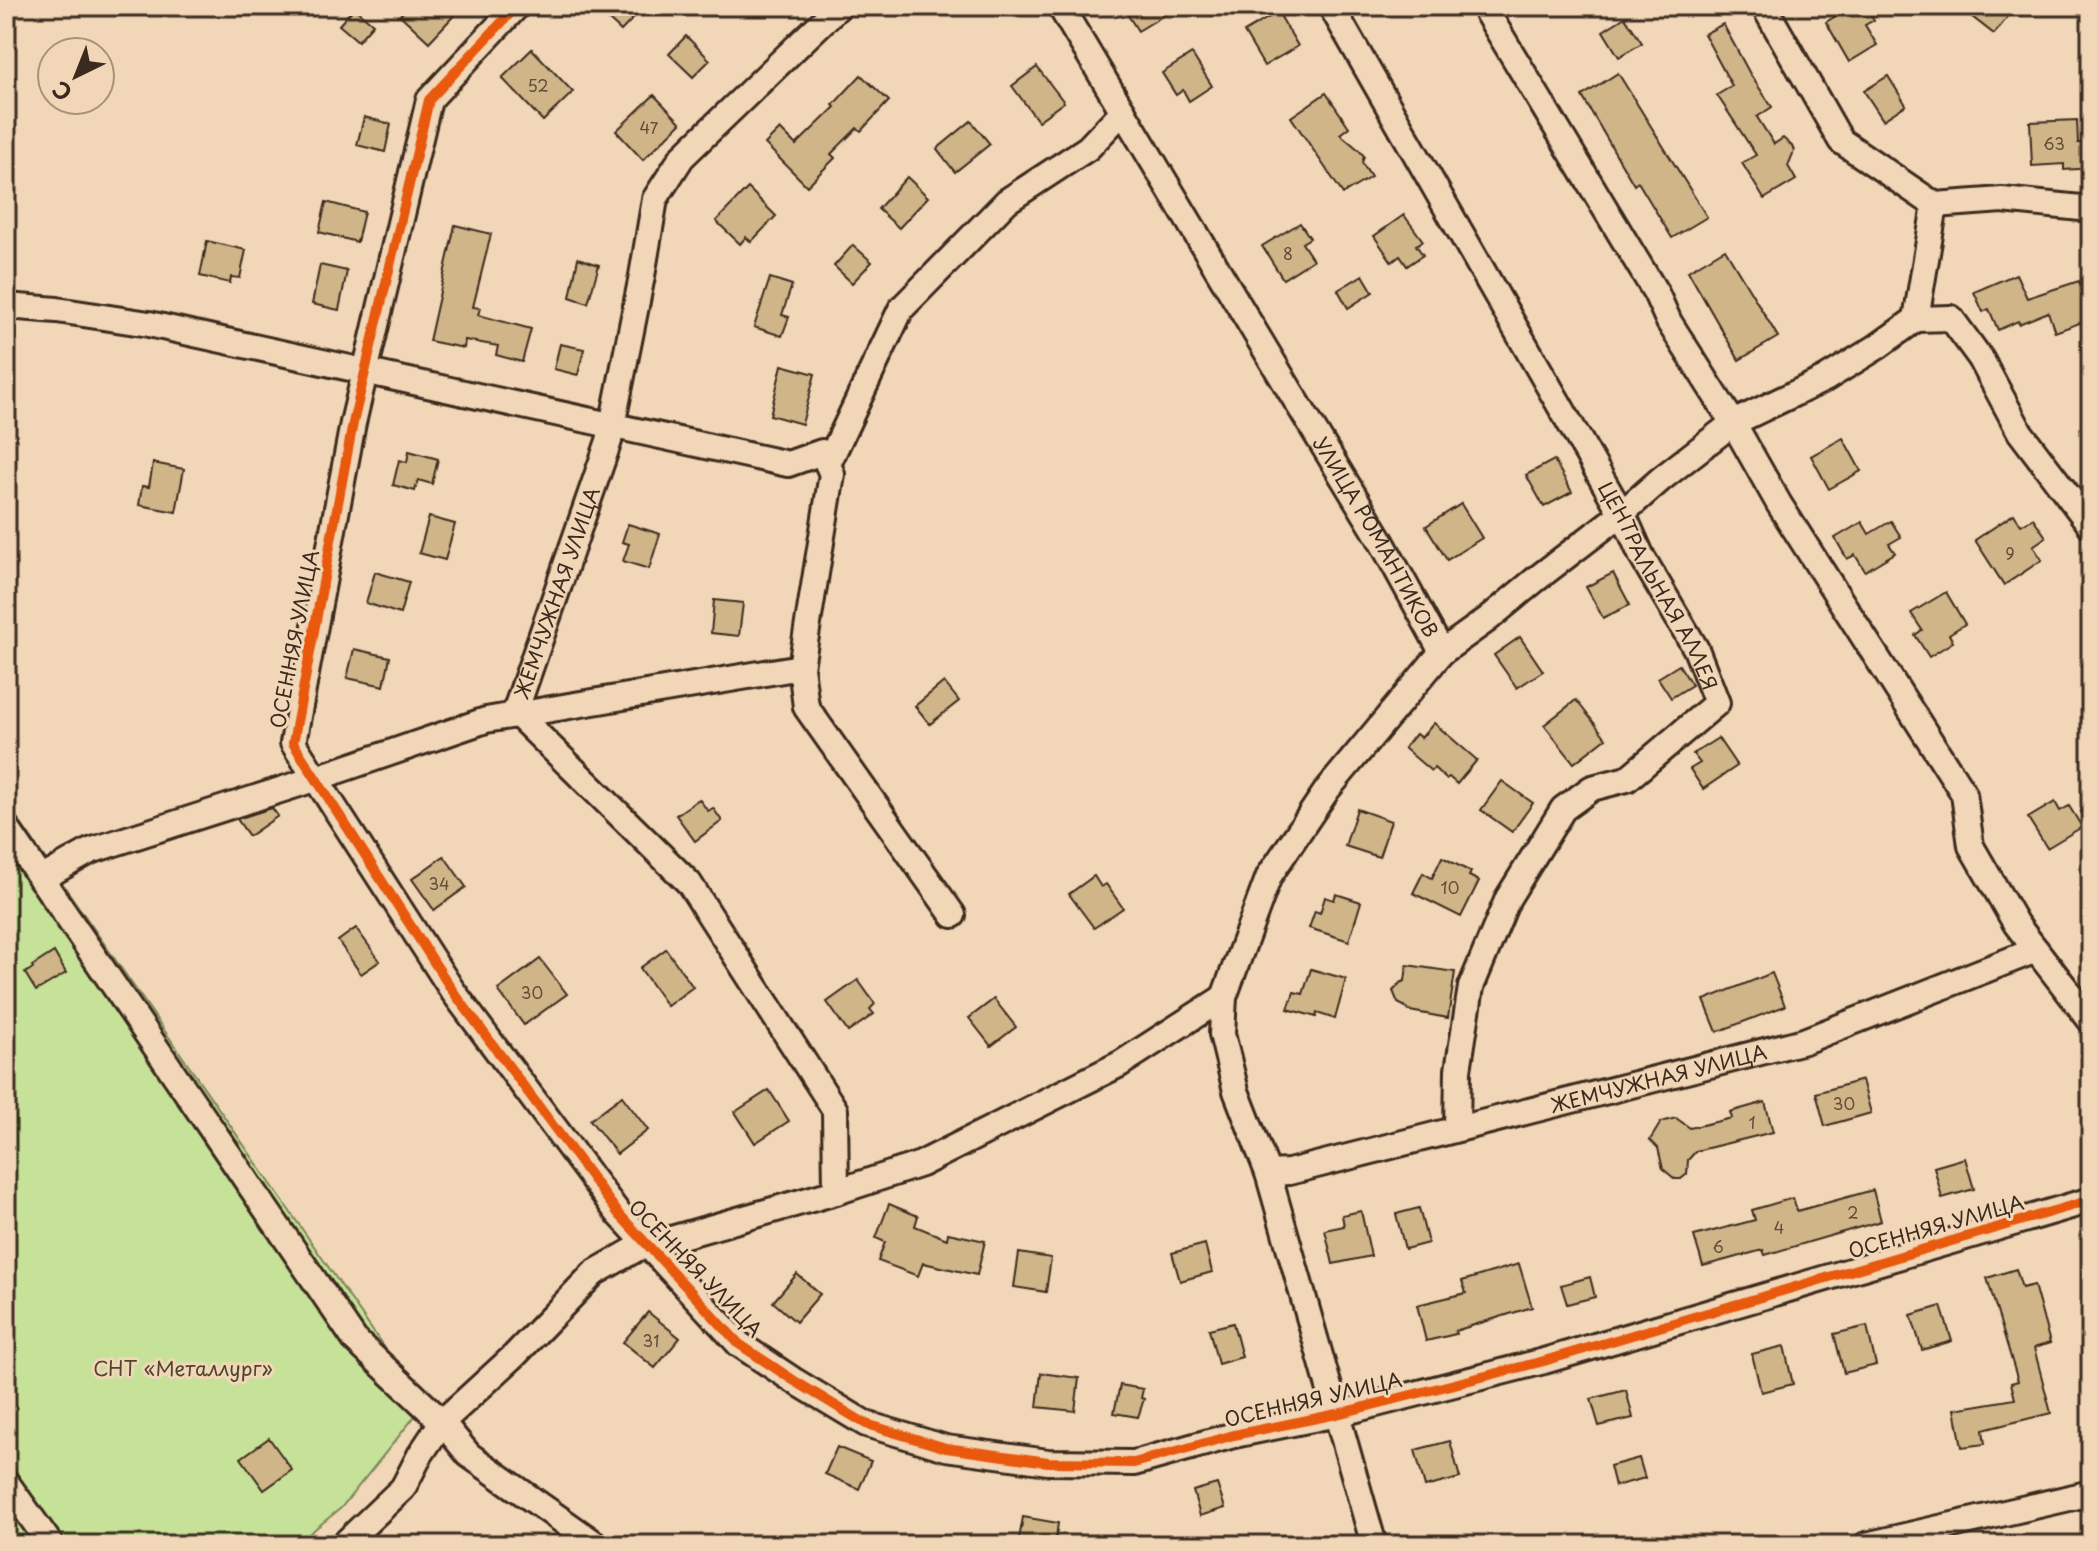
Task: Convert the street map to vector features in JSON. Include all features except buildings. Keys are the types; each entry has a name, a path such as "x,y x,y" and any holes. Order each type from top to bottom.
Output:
{"street":[{"name":"ОСЕННЯЯ УЛИЦА","path":"517,6 429,100 353,423 293,743 452,990 618,1213 739,1344 866,1424 946,1448 1048,1462 1134,1463 1234,1435 1337,1414 1544,1361 2091,1200"},
{"name":"ЖЕМЧУЖНАЯ УЛИЦА","path":"836,1192 835,1110 689,883 515,712 609,441 655,199 682,157 839,6"},
{"name":"УЛИЦА РОМАНТИКОВ","path":"1060,6 1379,537 1442,652 1327,790 1269,876 1224,997 1222,1034 1236,1091 1268,1173 1374,1545"},
{"name":"ЦЕНТРАЛЬНАЯ АЛЛЕЯ","path":"1331,6 1696,649 1717,703 1627,779 1592,788 1563,809 1508,898 1471,987 1458,1070 1457,1128"},
{"path":"1483,6 1779,504 1964,794 1971,846 2016,924 2091,1021"},
{"path":"1764,6 1841,141 1935,205 2002,200 2091,209"},
{"path":"828,464 901,309 1007,201 1088,148 1123,111"},
{"path":"1916,319 1935,205"},
{"path":"6,306 57,310 149,324 788,464 822,452 832,474 801,667 806,707 953,915"},
{"path":"1442,652 1488,619 1733,423 1825,379 1916,319 1951,318 1981,359 2020,432 2090,524"},
{"path":"41,879 90,851 316,779 486,720 801,667"},
{"path":"6,827 355,1340 442,1422 469,1455 597,1545"},
{"name":"ЖЕМЧУЖНАЯ УЛИЦА","path":"1268,1173 1289,1172 1804,1041 2036,950"},
{"path":"343,1545 403,1488 442,1422 514,1356 594,1273 636,1249 836,1192 921,1164 1120,1064 1224,997"},
{"path":"6,1482 51,1545"},
{"path":"1866,1545 2091,1493"}],"green space":[{"name":"СНТ «Металлург»","path":"6,802 424,1405 341,1508 295,1545 6,1545"}],"cycle path":[{"path":"517,6 429,100 353,423 293,743 452,990 618,1213 739,1344 866,1424 946,1448 1048,1462 1134,1463 1234,1435 1337,1414 1544,1361 2091,1200"}]}
